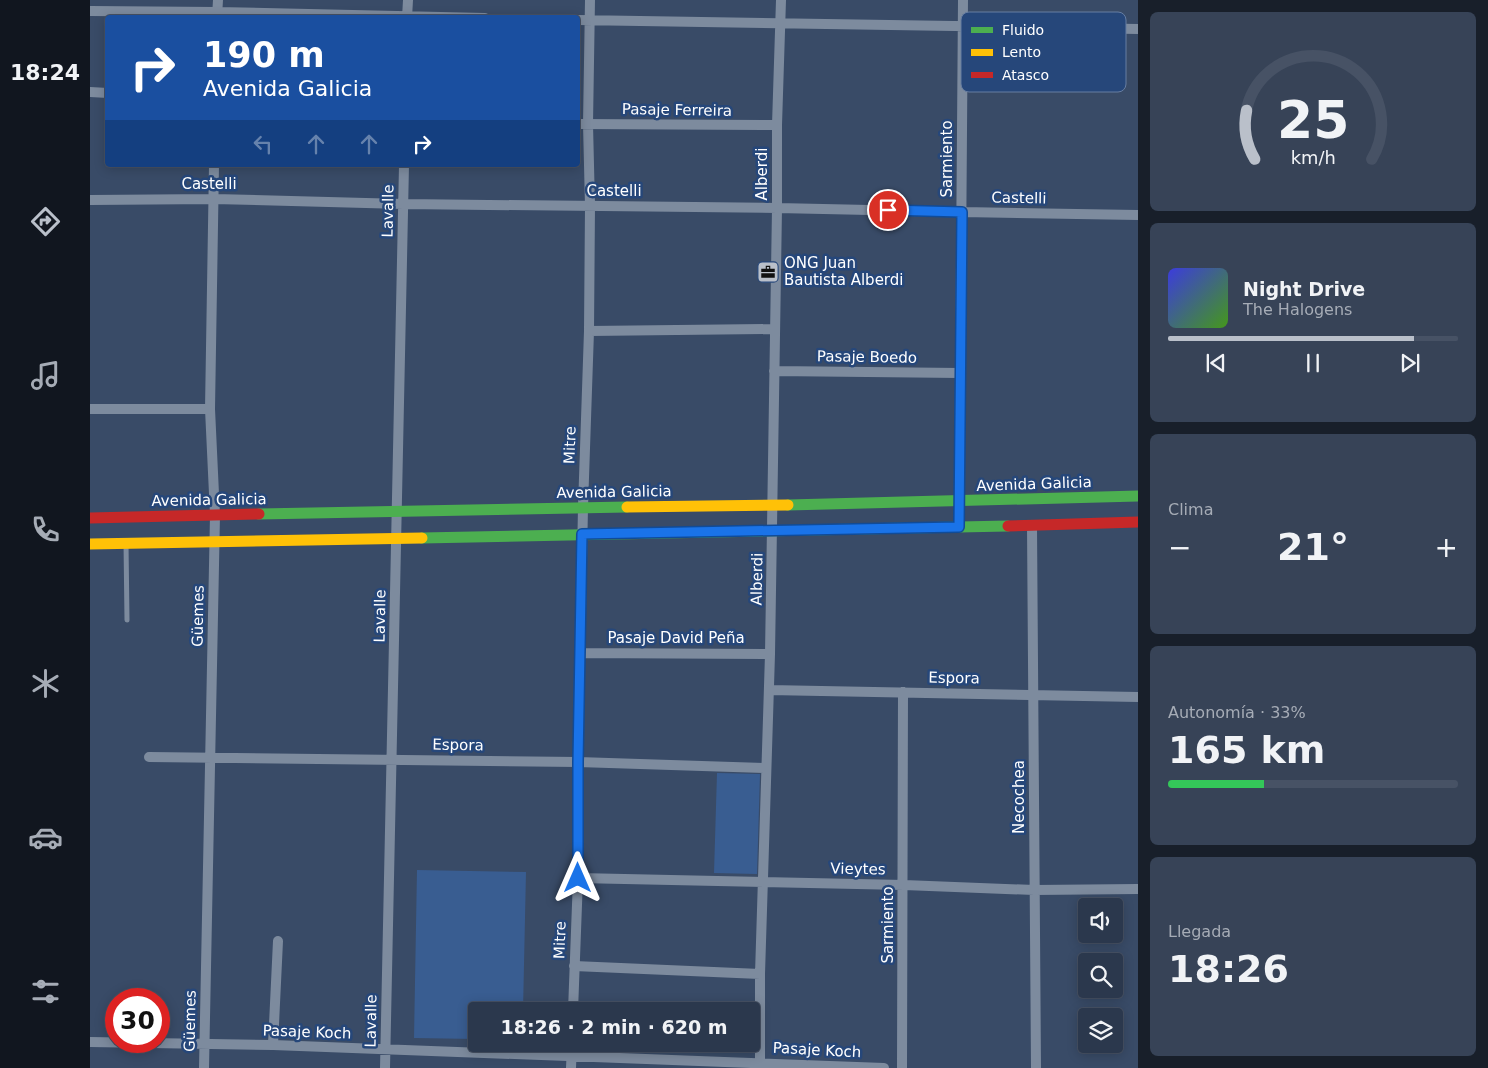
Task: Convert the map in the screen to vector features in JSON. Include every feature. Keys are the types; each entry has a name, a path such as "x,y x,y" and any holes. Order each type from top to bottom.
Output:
{"main road":[{"name":"Avenida Galicia","path":"90,518 397,510 773,505 1138,496"},
{"path":"90,544 1032,526 1138,522"}],"street":[{"path":"90,11 217,15 218,0"},
{"path":"407,15 408,0"},
{"name":"Mitre","path":"573,1002 578,878 582,534 589,331 590,206 583,124 590,0"},
{"name":"Alberdi","path":"760,1065 760,974 773,530 777,125 781,0"},
{"path":"580,20 961,26"},
{"path":"90,92 105,92"},
{"name":"Sarmiento","path":"959,527 962,92"},
{"name":"Pasaje Ferreira","path":"583,124 777,125"},
{"name":"Güemes","path":"204,1068 215,515 210,409 214,167"},
{"name":"Lavalle","path":"385,1068 404,167"},
{"name":"Castelli","path":"90,200 214,199 403,204 1138,214"},
{"path":"589,331 775,329"},
{"name":"Pasaje Boedo","path":"774,371 960,373"},
{"path":"90,409 210,409"},
{"name":"Necochea","path":"1032,526 1036,1068"},
{"name":"Pasaje David Peña","path":"581,652 770,654"},
{"name":"Espora","path":"769,690 1138,697"},
{"name":"Sarmiento","path":"902,1068 904,885 903,692"},
{"name":"Espora","path":"150,757 578,762 766,768"},
{"name":"Vieytes","path":"578,878 764,881 1034,890 1138,889"},
{"path":"273,1045 278,941"},
{"path":"574,966 760,974"},
{"name":"Pasaje Koch","path":"90,1042 273,1045 760,1065 884,1068"},
{"path":"571,1052 571,1068"}],"lane":[{"path":"126,543 127,620"}],"shaded area":[{"path":"717,773 760,774 757,874 714,873"},
{"path":"417,870 526,872 523,1002 468,1002 468,1039 414,1038"}],"traffic: fast":[{"path":"788,505 1138,496"},
{"path":"259,514 627,507"},
{"path":"422,538 1008,526"}],"traffic: slow":[{"path":"627,507 788,505"},
{"path":"90,544 422,538"}],"traffic: jam":[{"path":"90,518 259,514"},
{"path":"1008,526 1138,522"}],"place":[{"name":"ONG Juan Bautista Alberdi","path":"768,272"}],"route":[{"path":"578,878 582,534 959,527 962,212 888,210"}]}
